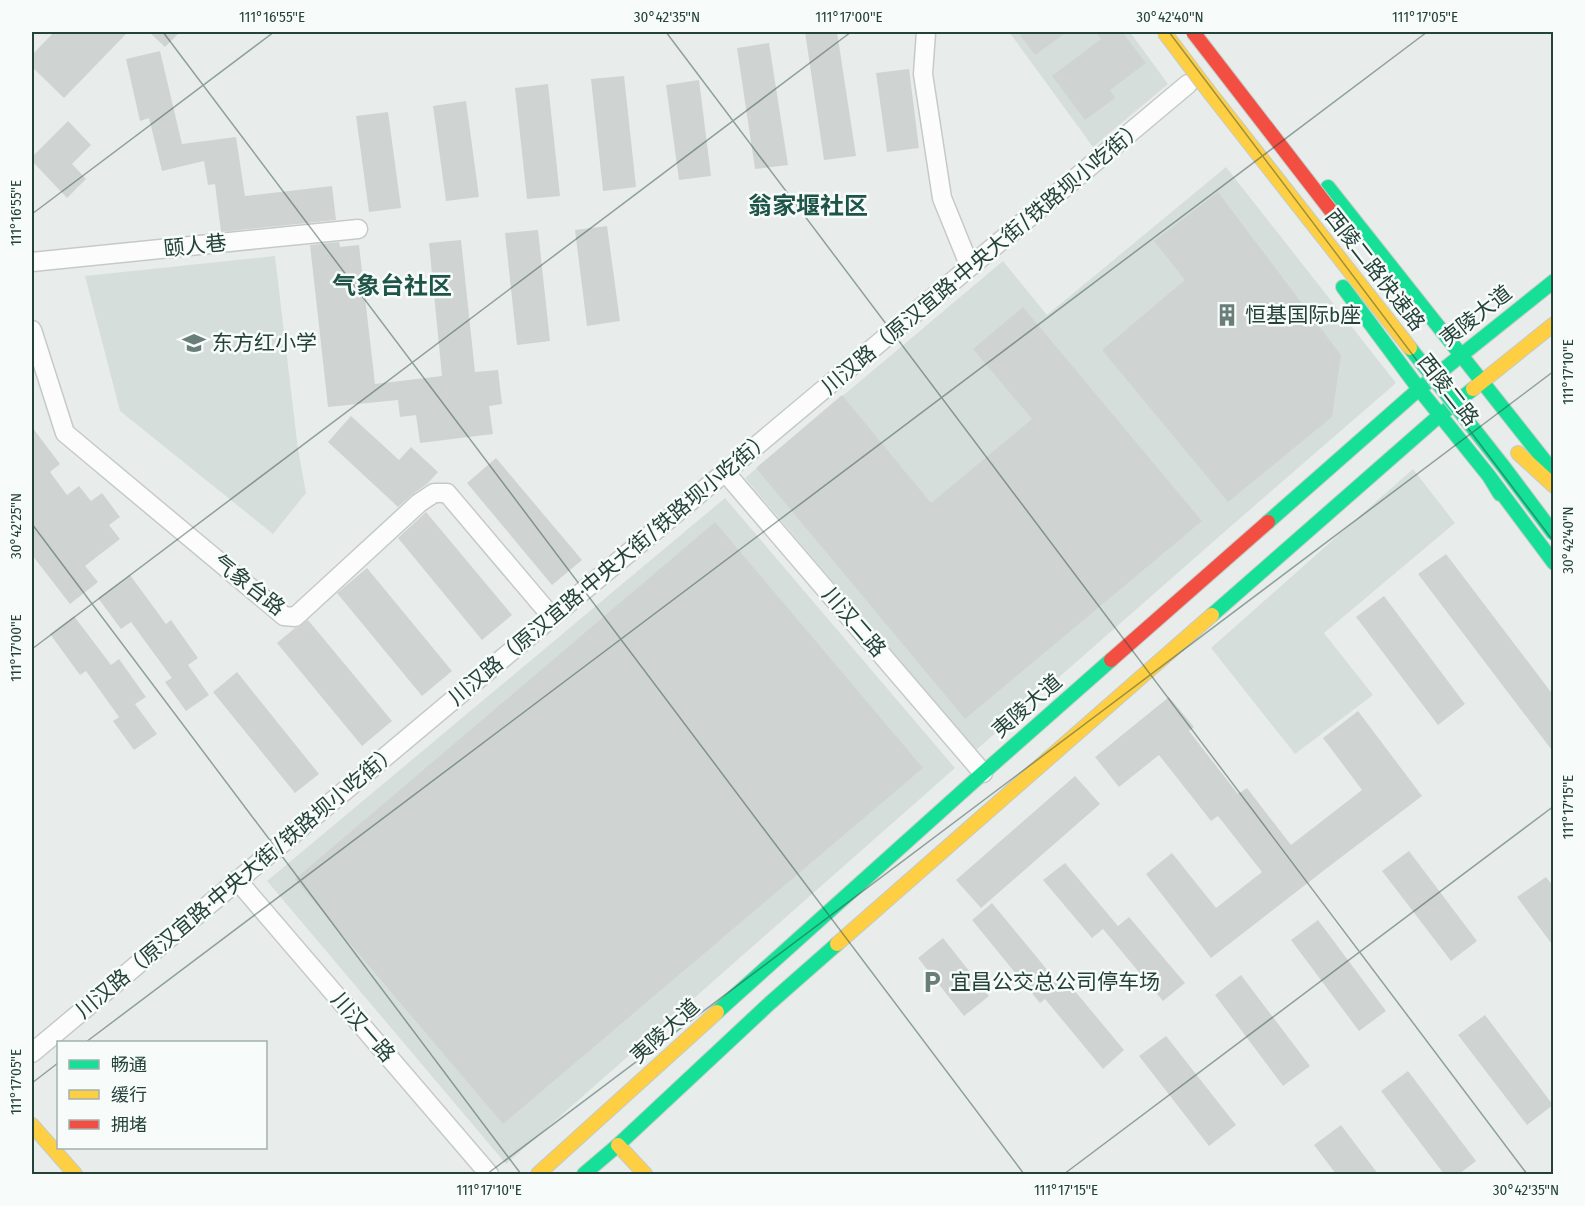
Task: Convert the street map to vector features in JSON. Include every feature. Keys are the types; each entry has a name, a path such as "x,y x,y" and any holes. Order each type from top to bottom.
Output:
{"main road":[{"path":"1150,32 1261,179"},
{"name":"西陵二路快速路","path":"1164,32 1554,534"},
{"name":"西陵二路快速路","path":"1193,32 1388,284"},
{"name":"西陵二路","path":"1207,32 1554,472"},
{"name":"西陵二路","path":"1333,274 1419,389 1489,476 1554,578"},
{"name":"夷陵大道","path":"538,1174 983,773 1419,389 1554,281"},
{"path":"584,1174 770,1003 1440,415 1554,324"},
{"name":"西陵二路快速路","path":"1438,350 1482,406"},
{"path":"1554,486 1514,448 1554,501"},
{"path":"1489,476 1554,562"},
{"path":"32,1125 75,1174"},
{"path":"618,1145 645,1174"}],"street":[{"path":"926,32 923,74 942,198 970,267"},
{"name":"川汉路（原汉宜路·中央大街/铁路坝小吃街）","path":"32,1053 1188,84"},
{"name":"颐人巷","path":"32,262 358,229"},
{"name":"气象台路","path":"32,330 65,434 284,616 296,617 419,503 434,493 447,493 552,617"},
{"name":"川汉二路","path":"725,472 983,773"},
{"name":"川汉一路","path":"237,880 489,1174"}],"shaded area":[{"path":"1009,32 1130,32 1168,84 1093,147"},
{"path":"1226,167 1396,383 976,750 745,478 1003,261 1047,315"},
{"name":"东方红小学","path":"275,256 298,449 306,493 273,534 120,411 85,276"},
{"path":"1413,469 1455,523 1324,633 1373,695 1295,754 1211,648"},
{"path":"725,498 955,768 506,1164 267,881"}],"building":[{"path":"54,32 128,32 64,98 32,67 32,55"},
{"path":"149,32 180,32 165,47"},
{"path":"805,32 837,32 856,156 824,160"},
{"path":"1018,32 1067,32 1035,55"},
{"path":"1096,32 1122,32 1146,63 1110,90 1115,98 1085,120 1052,76 1101,39"},
{"path":"769,43 788,165 755,169 737,48"},
{"path":"160,51 182,144 236,137 245,196 332,186 336,220 221,232 215,184 208,185 204,161 162,171 149,118 140,121 126,59"},
{"path":"909,69 919,148 887,152 876,73"},
{"path":"624,76 636,187 603,191 591,79"},
{"path":"699,80 711,176 679,180 666,85"},
{"path":"548,84 560,196 527,199 515,88"},
{"path":"466,101 479,197 446,201 433,106"},
{"path":"388,112 401,208 369,212 356,116"},
{"path":"68,121 91,145 72,164 86,179 67,198 32,161 32,157"},
{"name":"恒基国际b座","path":"1218,192 1341,355 1332,417 1228,502 1102,350 1185,280 1154,241"},
{"path":"607,226 620,321 587,326 575,230"},
{"path":"538,230 550,341 517,345 505,233"},
{"path":"461,240 475,372 498,370 502,404 489,406 493,434 420,443 416,415 400,417 398,400 328,407 310,245 339,242 340,247 359,245 375,384 442,376 429,243"},
{"path":"1023,307 1202,521 965,719 756,468 842,395 931,503 1032,419 973,349"},
{"path":"351,416 399,460 411,447 438,472 398,507 328,442"},
{"path":"32,427 60,464 50,472 67,495 79,486 91,501 102,493 120,517 109,525 120,539 85,566 98,582 70,604 32,555"},
{"path":"496,458 582,560 552,585 467,483"},
{"path":"426,512 512,615 482,640 398,538"},
{"path":"715,522 923,768 503,1124 295,879"},
{"path":"1446,554 1554,696 1554,753 1418,574"},
{"path":"367,568 452,671 422,696 337,593"},
{"path":"130,575 166,624 171,620 198,658 188,665 209,695 186,711 165,682 172,678 131,622 121,629 98,598"},
{"path":"1384,596 1465,704 1438,725 1356,617"},
{"path":"74,616 111,665 119,659 146,697 135,704 157,734 134,750 113,721 119,717 86,671 80,675 50,634"},
{"path":"308,620 392,721 362,746 277,643"},
{"path":"237,672 319,774 295,793 213,692"},
{"path":"1169,697 1194,727 1189,731 1238,794 1247,788 1291,845 1362,790 1323,738 1358,711 1422,796 1211,958 1146,874 1172,853 1216,908 1262,872 1218,816 1211,821 1159,755 1119,787 1095,757"},
{"path":"1075,776 1100,804 981,908 956,880"},
{"path":"1409,851 1477,941 1451,961 1382,871"},
{"path":"1065,863 1118,926 1129,917 1185,983 1163,1001 1103,929 1092,938 1043,880"},
{"path":"1546,877 1554,887 1554,947 1517,897"},
{"path":"992,903 1063,989 1069,984 1124,1050 1103,1069 1045,999 1040,1003 972,920"},
{"path":"1318,920 1386,1011 1359,1031 1291,940"},
{"path":"943,938 989,996 964,1016 918,958"},
{"path":"1241,975 1310,1066 1283,1086 1215,995"},
{"path":"1485,1015 1553,1105 1527,1125 1458,1035"},
{"path":"1166,1036 1236,1125 1209,1146 1139,1056"},
{"path":"1408,1071 1476,1161 1459,1174 1444,1174 1381,1091"},
{"path":"1341,1125 1378,1174 1336,1174 1314,1145"}],"traffic: fast":[{"path":"1328,187 1552,470"},
{"path":"1268,522 1419,389 1554,281"},
{"path":"1343,287 1419,389 1489,476 1500,494"},
{"path":"1410,348 1554,534"},
{"path":"1212,615 1440,415 1473,389"},
{"path":"1489,476 1554,563"},
{"path":"717,1012 1111,660"},
{"path":"584,1174 837,944"}],"traffic: slow":[{"path":"1164,32 1410,348"},
{"path":"1473,389 1554,324"},
{"path":"1518,453 1554,486"},
{"path":"837,944 1212,615"},
{"path":"538,1174 717,1012"},
{"path":"32,1125 75,1174"},
{"path":"618,1145 645,1174"}],"traffic: jam":[{"path":"1193,32 1335,216"},
{"path":"1111,660 1268,522"}],"place":[{"name":"恒基国际b座","path":"1227,315"},
{"name":"东方红小学","path":"194,343"},
{"name":"宜昌公交总公司停车场","path":"932,982"}],"district":[{"name":"翁家堰社区","path":"808,206"},
{"name":"气象台社区","path":"392,286"}]}
